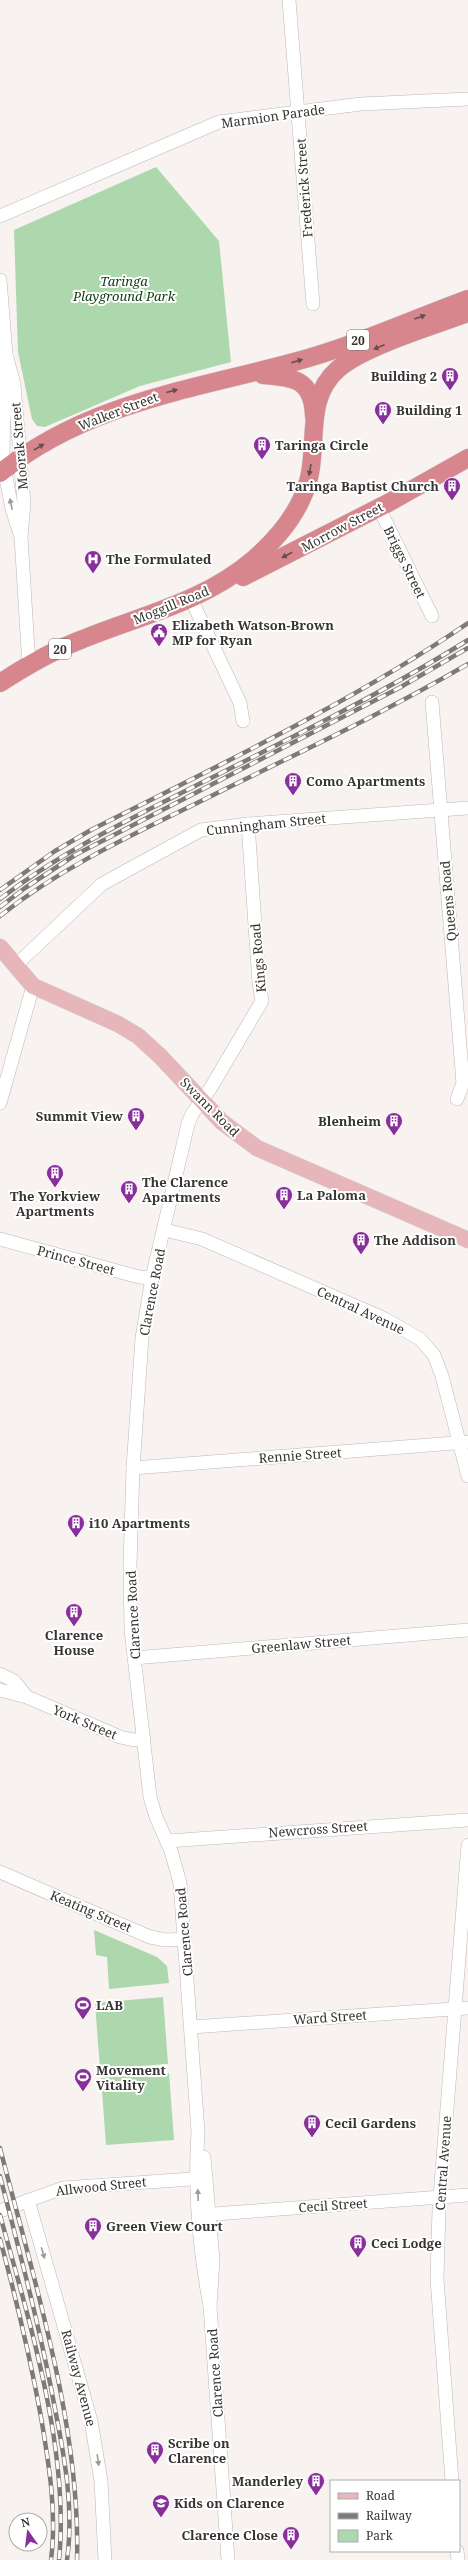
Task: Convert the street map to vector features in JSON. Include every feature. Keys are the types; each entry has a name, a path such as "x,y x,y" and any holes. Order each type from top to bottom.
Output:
{"highway":[{"name":"20","path":"246,374 321,354 468,299"},
{"name":"Moggill Road","path":"0,683 28,666 81,640 212,590 255,558 276,537 296,512 310,472 314,417 324,387 343,365 367,352 468,313"},
{"path":"246,374 285,376 299,380 309,396 314,417"},
{"name":"Walker Street","path":"2,472 20,459 74,427 115,409 170,391 246,374"},
{"name":"Morrow Street","path":"212,590 277,561 379,508 468,458"}],"main road":[{"name":"Swann Road","path":"2,949 33,986 118,1024 138,1036 235,1133 273,1156 468,1240"}],"street":[{"name":"Frederick Street","path":"289,0 313,304"},
{"name":"Marmion Parade","path":"0,216 219,122 361,104 468,98"},
{"name":"Moorak Street","path":"0,280 6,355 1,417 2,472 21,537"},
{"name":"Moorak Street","path":"6,355 14,384 24,503 21,537 28,666"},
{"name":"Briggs Street","path":"379,508 432,616"},
{"path":"191,599 240,704 243,721"},
{"name":"Queens Road","path":"432,702 463,1082 457,1099"},
{"name":"Cunningham Street","path":"15,966 102,884 191,834 201,830 248,824 468,808"},
{"name":"Kings Road","path":"203,1101 262,1001 259,983 248,824"},
{"path":"0,1103 33,986"},
{"name":"Clarence Road","path":"203,1101 192,1114 188,1124 165,1230 152,1278 142,1338 133,1468 130,1565 131,1630 151,1802 168,1841 179,1879 185,1939 198,2132 204,2153 202,2178 204,2214 213,2260 210,2306 228,2560"},
{"name":"Central Avenue","path":"165,1230 202,1239 385,1319 414,1334 428,1347 438,1364 464,1442 468,1476"},
{"name":"Prince Street","path":"0,1239 152,1278"},
{"name":"Rennie Street","path":"133,1468 464,1442"},
{"name":"Greenlaw Street","path":"134,1658 468,1630"},
{"name":"York Street","path":"0,1674 14,1681 27,1697"},
{"name":"York Street","path":"0,1690 27,1697 120,1737 134,1740 144,1739"},
{"name":"Newcross Street","path":"168,1841 468,1820"},
{"name":"Central Avenue","path":"452,2480 437,2279 440,2197 468,1845"},
{"name":"Keating Street","path":"0,1872 150,1937 166,1940 185,1939"},
{"name":"Ward Street","path":"191,2027 468,2008"},
{"name":"Allwood Street","path":"0,2211 68,2187 202,2178"},
{"name":"Cecil Street","path":"204,2214 468,2195"},
{"name":"Railway Avenue","path":"28,2200 91,2421 101,2480 105,2560"}],"green space":[{"name":"Taringa Playground Park","path":"156,167 219,241 231,362 140,386 45,427 37,426 32,419 18,352 14,230"},
{"path":"94,1930 157,1957 167,1966 169,1983 109,1989 107,1957 96,1955"},
{"path":"163,1997 168,2064 100,2069 95,2003"},
{"path":"169,2073 174,2140 106,2145 101,2078"}],"railway":[{"path":"0,890 55,851 91,830 330,707 377,680 468,623"},
{"path":"0,899 48,866 98,836 336,714 436,660 468,640"},
{"path":"0,907 25,888 75,855 399,688 468,648"},
{"path":"0,916 22,899 92,856 141,830 366,720 468,664"},
{"path":"0,2148 40,2300 63,2405 71,2458 76,2509 77,2560"},
{"path":"0,2176 37,2322 62,2447 69,2503 69,2541 67,2560"},
{"path":"0,2215 34,2342 53,2431 61,2518 59,2560"},
{"path":"0,2239 17,2305 37,2395 44,2435 53,2506 53,2542 51,2560"}],"place":[{"name":"Building 2","path":"450,391"},
{"name":"Building 1","path":"383,425"},
{"name":"Taringa Circle","path":"262,460"},
{"name":"Taringa Baptist Church","path":"452,501"},
{"name":"The Formulated","path":"93,574"},
{"name":"Elizabeth Watson-Brown MP for Ryan","path":"159,647"},
{"name":"Como Apartments","path":"293,796"},
{"name":"Summit View","path":"136,1131"},
{"name":"Blenheim","path":"394,1136"},
{"name":"The Yorkview Apartments","path":"55,1188"},
{"name":"The Clarence Apartments","path":"129,1204"},
{"name":"La Paloma","path":"284,1210"},
{"name":"The Addison","path":"361,1255"},
{"name":"i10 Apartments","path":"76,1538"},
{"name":"Clarence House","path":"74,1627"},
{"name":"LAB","path":"83,2020"},
{"name":"Movement Vitality","path":"83,2092"},
{"name":"Cecil Gardens","path":"312,2138"},
{"name":"Green View Court","path":"93,2241"},
{"name":"Ceci Lodge","path":"358,2258"},
{"name":"Scribe on Clarence","path":"155,2465"},
{"name":"Manderley","path":"316,2496"},
{"name":"Kids on Clarence","path":"161,2518"},
{"name":"Clarence Close","path":"291,2550"}]}
